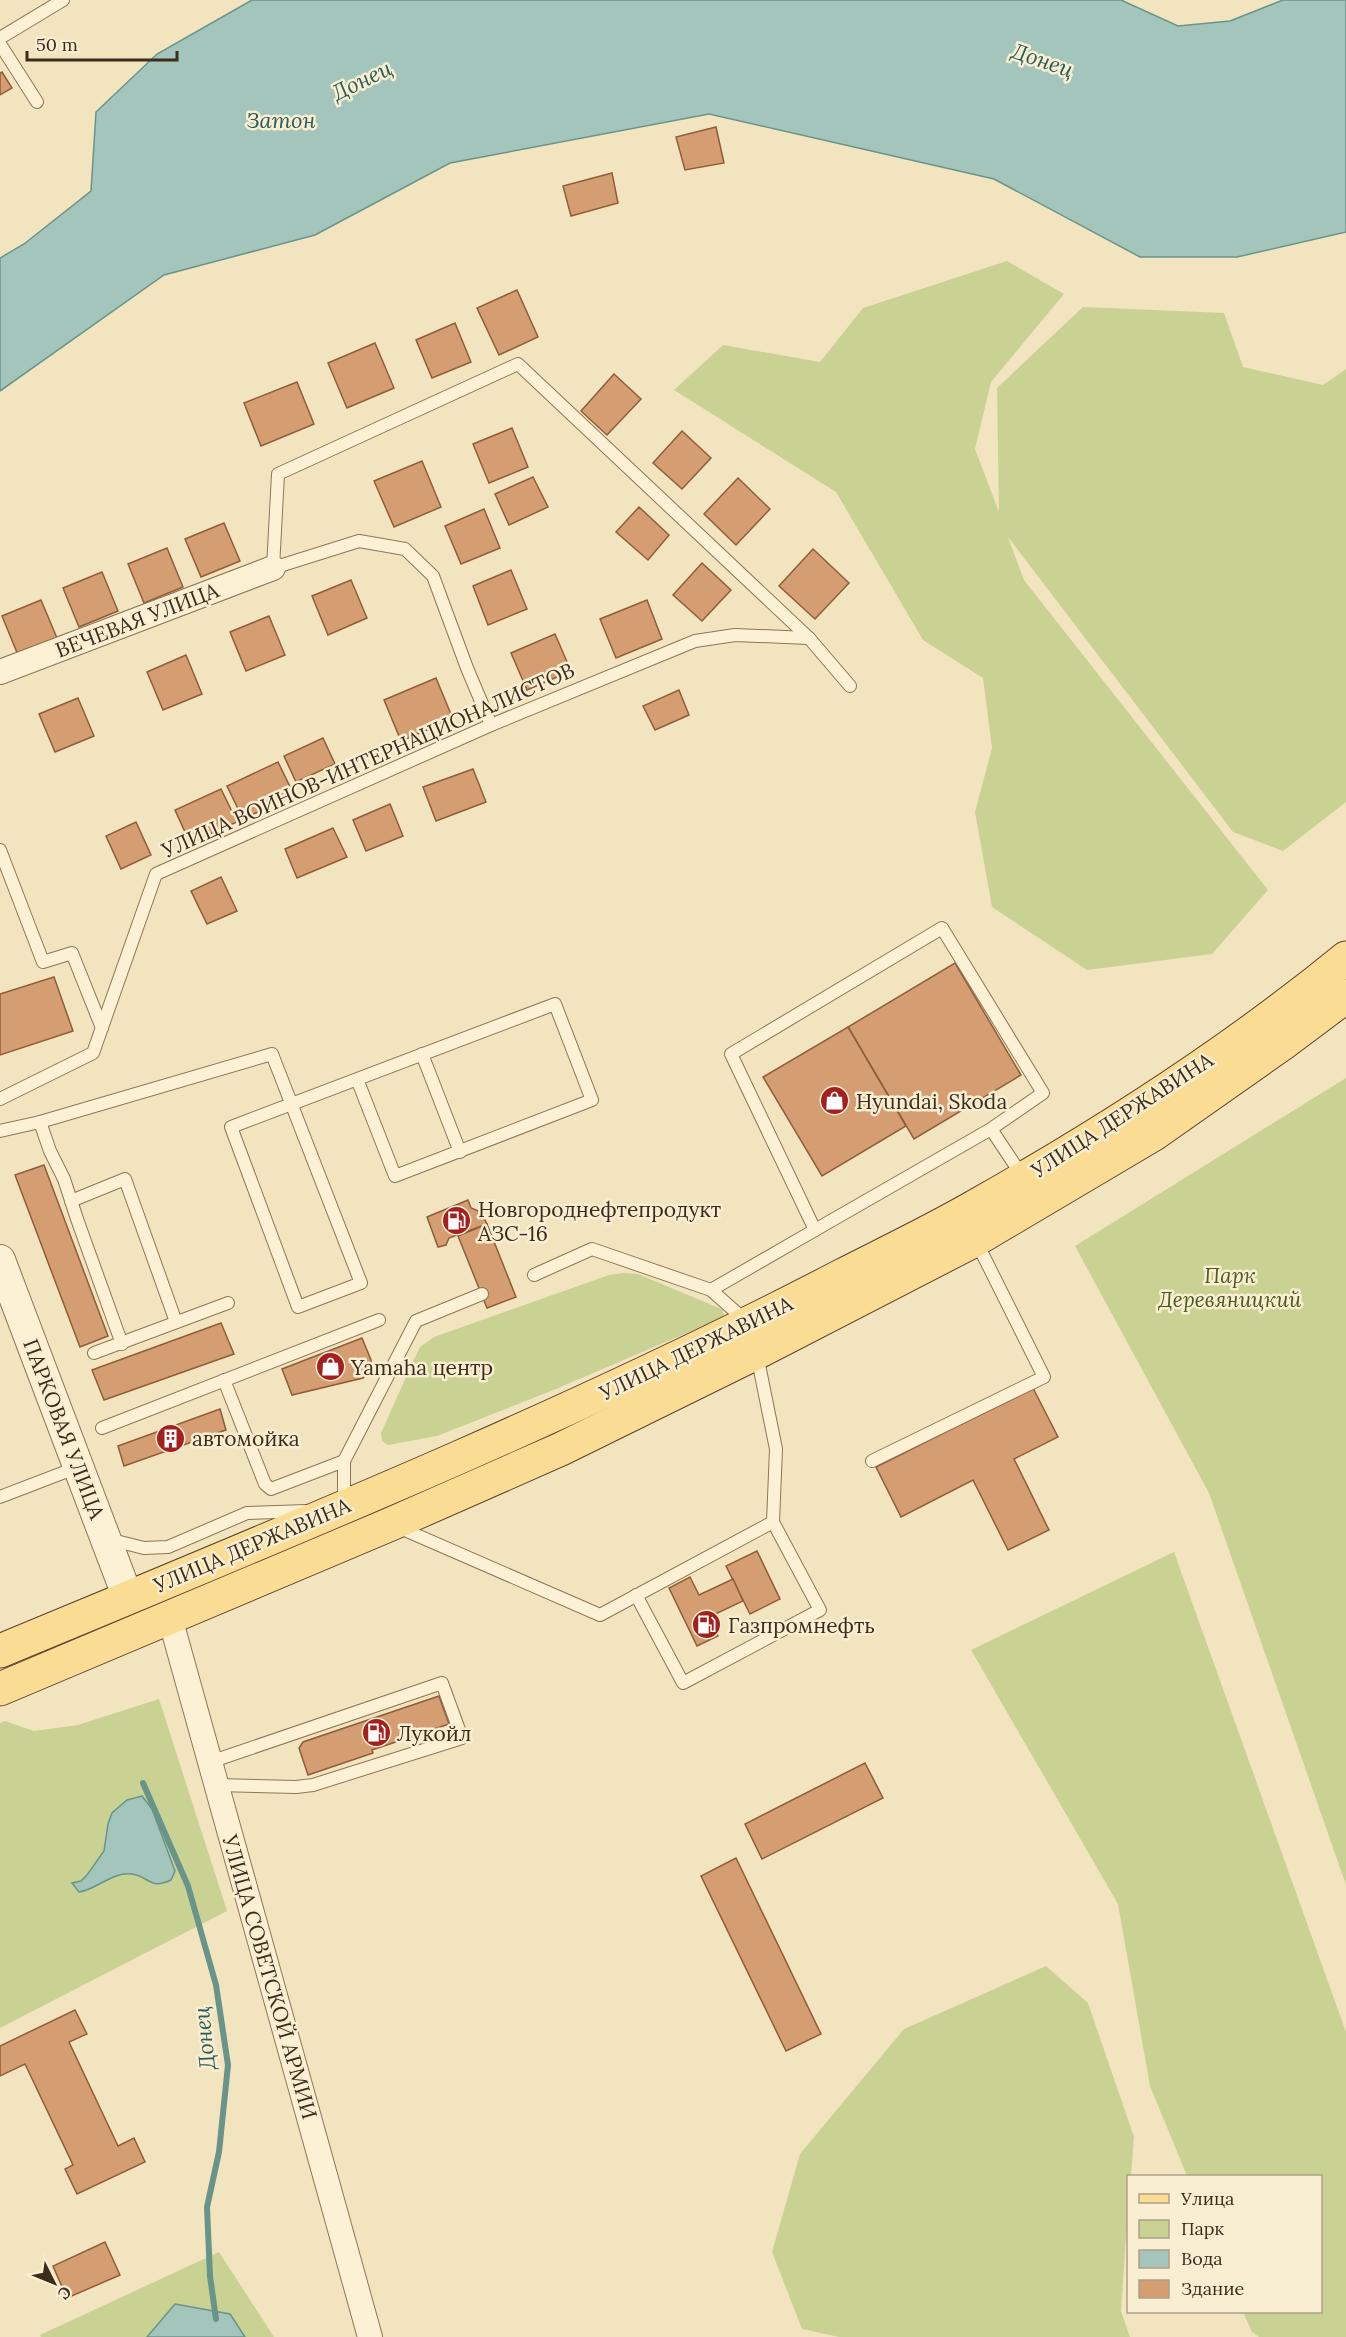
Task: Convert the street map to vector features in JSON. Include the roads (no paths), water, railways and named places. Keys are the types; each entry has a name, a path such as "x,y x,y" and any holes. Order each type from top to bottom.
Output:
{"main road":[{"name":"УЛИЦА ДЕРЖАВИНА","path":"0,1689 391,1524 561,1449 753,1339 1153,1099 1346,958"},
{"name":"УЛИЦА ДЕРЖАВИНА","path":"0,1651 546,1420 753,1339 975,1239 1154,1134 1346,996"}],"street":[{"name":"ВЕЧЕВАЯ УЛИЦА","path":"0,672 273,568"},
{"name":"ПАРКОВАЯ УЛИЦА","path":"0,1260 128,1598"},
{"path":"377,1492 391,1524"},
{"name":"УЛИЦА СОВЕТСКОЙ АРМИИ","path":"170,1618 370,2337"}],"lane":[{"path":"0,38 63,0"},
{"path":"0,44 37,102"},
{"path":"491,725 466,668 433,576 405,549 359,541 273,568 278,474 518,363 809,638 850,686"},
{"name":"УЛИЦА ВОИНОВ-ИНТЕРНАЦИОНАЛИСТОВ","path":"0,1099 93,1053 156,874 491,725 695,641 735,635 809,638"},
{"path":"0,850 43,962 72,953 102,1028"},
{"path":"711,1290 991,1129 1043,1093 942,928 731,1054 814,1230"},
{"path":"0,1131 40,1122 272,1054 292,1103 361,1283 298,1307 231,1127 292,1103 357,1078 555,1004 592,1100 395,1176 357,1078"},
{"path":"422,1054 460,1152"},
{"path":"40,1122 50,1151 64,1179 122,1344"},
{"path":"991,1129 1024,1178"},
{"path":"71,1201 125,1179 176,1322"},
{"path":"872,1461 1044,1377 975,1239"},
{"path":"534,1275 592,1249 711,1290 753,1339 776,1449 773,1522 820,1610 683,1683 636,1595"},
{"path":"105,1538 144,1548 168,1547 247,1513 338,1508 344,1461 417,1321 482,1294"},
{"path":"93,1353 228,1303"},
{"path":"102,1428 379,1320"},
{"path":"224,1380 265,1484 271,1489 344,1461"},
{"path":"0,1497 78,1467"},
{"path":"391,1524 600,1615 773,1522"},
{"path":"210,1762 442,1683 462,1738 313,1785 296,1787 217,1785"}],"water":[{"name":"Затон","path":"252,0 1121,0 1178,26 1230,21 1283,0 1346,0 1346,232 1237,257 1140,257 994,179 709,114 450,163 315,235 164,275 0,391 0,258 24,244 91,191 96,112 157,54"},
{"path":"142,1796 152,1809 175,1871 171,1880 159,1884 132,1874 125,1874 79,1892 72,1883 81,1881 87,1875 104,1851 112,1813 127,1800"},
{"path":"175,2304 230,2314 245,2337 147,2337"}],"waterway":[{"name":"Донец","path":"143,1783 188,1886 216,1985 228,2065 219,2152 207,2207 210,2276 216,2319"}],"place":[{"name":"Hyundai, Skoda","path":"835,1101"},
{"name":"Новгороднефтепродукт АЗС-16","path":"457,1221"},
{"name":"Yamaha центр","path":"330,1367"},
{"name":"автомойка","path":"171,1438"},
{"name":"Газпромнефть","path":"707,1625"},
{"name":"Лукойл","path":"376,1733"}],"park label":[{"name":"Парк Деревяницкий","path":"1230,1287"}]}
